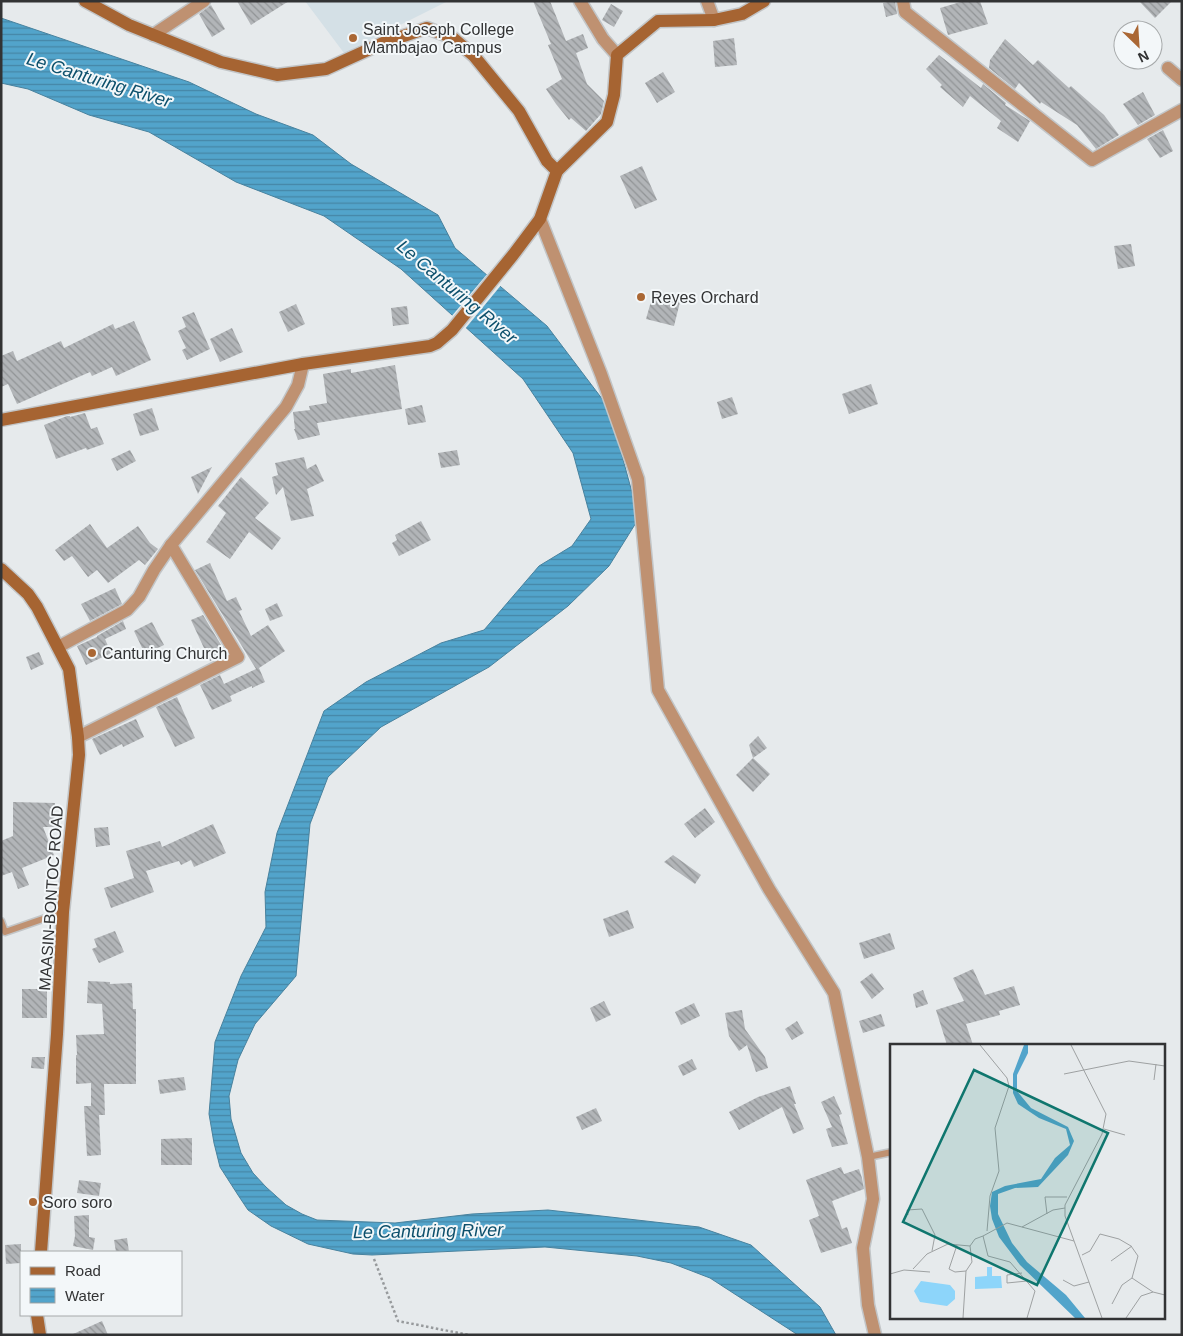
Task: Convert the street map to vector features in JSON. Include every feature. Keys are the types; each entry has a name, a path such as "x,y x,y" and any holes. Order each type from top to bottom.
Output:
{"street":[{"path":"85,1 130,25 221,62 277,75 326,69 383,43 427,28 453,38 474,56 519,111 547,161 557,171"},
{"path":"153,35 204,1"},
{"path":"580,1 603,40 617,55"},
{"path":"707,1 714,20"},
{"path":"1,420 303,364 424,348 437,343 452,330 540,219 557,171 607,122 614,95 617,55 658,21 714,20 742,14 764,1"},
{"path":"903,1 905,12 1092,160 1182,110"},
{"path":"1168,68 1182,80"},
{"path":"540,219 601,374 638,479 658,690 769,889 834,993 868,1157 873,1199 863,1248 868,1305 874,1335"},
{"path":"58,648 127,610 139,597 171,545 286,407 298,385 303,364"},
{"path":"78,737 238,657 171,545"},
{"name":"MAASIN-BONTOC ROAD","path":"1,569 28,594 69,669 78,737 79,755 63,912 57,1034 41,1251"},
{"path":"37,1316 40,1335"}],"lane":[{"path":"1,921 5,932 63,912"},
{"path":"868,1157 890,1152"}],"path":[{"path":"374,1259 398,1321 469,1335"}],"shaded area":[{"name":"Saint Joseph College Mambajao Campus","path":"305,1 448,1 344,53"}],"water":[{"name":"Le Canturing River","path":"1,18 189,82 256,114 313,135 351,164 438,215 455,248 547,326 609,408 639,518 609,566 568,606 489,667 381,727 328,777 310,824 296,976 255,1024 238,1060 229,1096 231,1119 241,1153 253,1173 286,1205 317,1220 395,1223 472,1214 548,1210 699,1227 751,1245 820,1307 836,1335 798,1335 710,1278 671,1263 637,1256 545,1247 372,1255 353,1254 308,1244 271,1226 248,1210 220,1167 209,1114 215,1042 241,976 266,927 265,892 277,833 324,711 366,682 441,643 484,630 539,566 572,546 591,519 573,453 523,379 401,269 324,216 236,182 149,132 89,115 28,89 1,83"}],"pier":[{"path":"488,273 502,284 465,329 451,317"}],"building":[{"path":"237,1 289,1 251,25"},
{"path":"533,1 550,1 566,41 583,34 588,48 576,53 587,84 604,101 601,114 586,131 571,118 569,120 546,89 562,79 548,45 551,44"},
{"path":"895,1 897,14 886,17 883,3"},
{"path":"964,1 980,1 988,24 948,35 940,8"},
{"path":"1139,1 1172,1 1155,18"},
{"path":"611,4 623,11 614,27 602,20"},
{"path":"211,5 225,29 212,37 199,14"},
{"path":"734,38 737,65 715,67 713,41"},
{"path":"1005,39 1033,65 1038,60 1069,88 1071,86 1104,115 1119,135 1096,149 1077,125 1041,102 1040,104 1019,83 1015,89 989,68 990,60"},
{"path":"939,55 981,88 983,84 1006,103 1005,105 1030,121 1018,142 997,128 1001,121 970,96 963,107 940,87 942,85 926,69"},
{"path":"663,72 675,92 657,103 645,83"},
{"path":"1143,92 1155,115 1138,125 1123,104"},
{"path":"1163,130 1173,151 1160,158 1147,139"},
{"path":"642,166 657,200 635,209 620,176"},
{"path":"1131,244 1135,266 1118,269 1114,246"},
{"path":"654,291 681,298 674,326 646,319"},
{"path":"296,304 305,324 288,332 279,312"},
{"path":"407,306 409,324 393,326 391,308"},
{"path":"194,312 210,349 187,360 182,350 186,348 178,331 186,327 182,317"},
{"path":"134,321 151,360 116,376 112,367 92,376 90,372 17,404 8,384 1,387 1,356 13,351 17,361 61,341 64,348 113,324 115,329"},
{"path":"232,328 243,352 220,362 210,339"},
{"path":"395,365 402,409 317,423 320,435 298,440 294,429 293,412 310,410 309,406 327,403 323,374 351,369 351,373"},
{"path":"871,384 878,404 849,414 842,394"},
{"path":"732,397 738,414 722,419 717,402"},
{"path":"422,405 426,422 408,425 405,409"},
{"path":"152,408 159,430 140,436 133,414"},
{"path":"85,413 91,429 97,427 104,444 87,450 86,448 56,459 44,425 67,416"},
{"path":"130,450 136,461 117,471 111,459"},
{"path":"457,450 460,465 441,468 438,453"},
{"path":"304,457 307,469 316,464 324,481 307,489 314,516 291,521 283,487 276,495 272,477 278,475 275,463"},
{"path":"212,467 198,494 191,477"},
{"path":"241,477 269,503 255,518 281,538 272,550 249,532 230,559 206,542 226,513 218,506"},
{"path":"421,521 431,540 399,556 392,543 397,540 395,535"},
{"path":"90,524 107,548 138,526 150,543 158,549 145,565 139,560 108,583 97,570 88,577 72,556 64,561 55,550"},
{"path":"210,563 227,601 236,597 242,610 239,611 251,636 268,625 285,651 259,668 265,682 230,696 232,701 212,710 200,685 220,675 224,684 256,669 195,570"},
{"path":"115,588 122,604 90,621 81,604"},
{"path":"277,603 283,616 270,621 265,609"},
{"path":"203,615 226,653 210,661 191,620"},
{"name":"Canturing Church","path":"123,621 126,629 105,639 111,653 86,665 77,646 97,637"},
{"path":"152,622 164,645 145,654 134,631"},
{"path":"39,652 44,664 31,670 26,657"},
{"path":"177,697 195,738 175,747 156,707"},
{"path":"136,719 144,737 123,747 122,744 100,755 92,739"},
{"path":"758,736 767,748 753,758 749,745"},
{"path":"753,758 770,774 753,792 736,775"},
{"path":"13,802 55,803 55,827 43,827 54,855 22,868 29,885 18,889 12,872 1,876 1,841 13,836"},
{"path":"705,808 715,822 695,838 684,824"},
{"path":"213,824 226,853 194,867 191,860 181,865 179,861 146,871 154,892 111,908 104,888 134,878 126,851 160,841 162,847"},
{"path":"108,827 110,845 96,847 94,828"},
{"path":"673,855 701,875 695,884 664,862"},
{"path":"628,910 634,928 609,937 603,919"},
{"path":"115,931 124,952 99,963 92,949 97,947 94,939"},
{"path":"890,933 895,949 864,959 859,943"},
{"path":"973,969 985,995 1014,986 1020,1005 999,1011 1000,1015 966,1024 973,1044 947,1044 936,1010 964,1001 953,978"},
{"path":"872,973 884,989 872,999 860,982"},
{"path":"88,981 110,982 110,984 132,983 133,1009 136,1009 136,1084 104,1084 105,1115 99,1115 101,1155 87,1156 84,1106 91,1106 91,1083 76,1084 76,1035 104,1034 102,1004 87,1003"},
{"path":"22,989 47,989 47,1018 22,1018"},
{"path":"923,990 928,1004 916,1008 913,994"},
{"path":"604,1001 611,1015 596,1022 590,1008"},
{"path":"694,1003 700,1016 681,1025 675,1012"},
{"path":"742,1010 745,1029 765,1057 768,1068 756,1072 747,1045 739,1051 729,1036 725,1013"},
{"path":"881,1014 885,1026 863,1033 859,1021"},
{"path":"797,1021 804,1033 792,1040 785,1029"},
{"path":"32,1057 45,1057 44,1069 31,1068"},
{"path":"692,1059 697,1069 683,1076 678,1066"},
{"path":"184,1077 186,1090 160,1094 158,1080"},
{"path":"790,1086 796,1104 794,1104 804,1129 793,1134 782,1107 739,1130 729,1112 758,1097"},
{"path":"834,1096 842,1114 839,1115 848,1144 832,1147 826,1129 832,1127 821,1102"},
{"path":"596,1108 602,1121 582,1130 576,1117"},
{"path":"192,1138 192,1165 161,1165 161,1139"},
{"path":"841,1167 844,1174 859,1169 864,1189 832,1201 842,1229 847,1227 852,1243 821,1253 809,1220 819,1216 806,1180"},
{"path":"79,1180 101,1183 99,1196 77,1193"},
{"path":"89,1215 89,1237 95,1238 93,1250 73,1246 75,1236 74,1216"},
{"path":"127,1238 129,1251 116,1251 114,1240"},
{"path":"21,1244 20,1263 6,1264 5,1245"},
{"path":"102,1321 108,1335 71,1335"}],"place":[{"name":"Saint Joseph College Mambajao Campus","path":"353,38"},
{"name":"Reyes Orchard","path":"641,297"},
{"name":"Canturing Church","path":"92,653"},
{"name":"Soro soro","path":"33,1202"}]}
